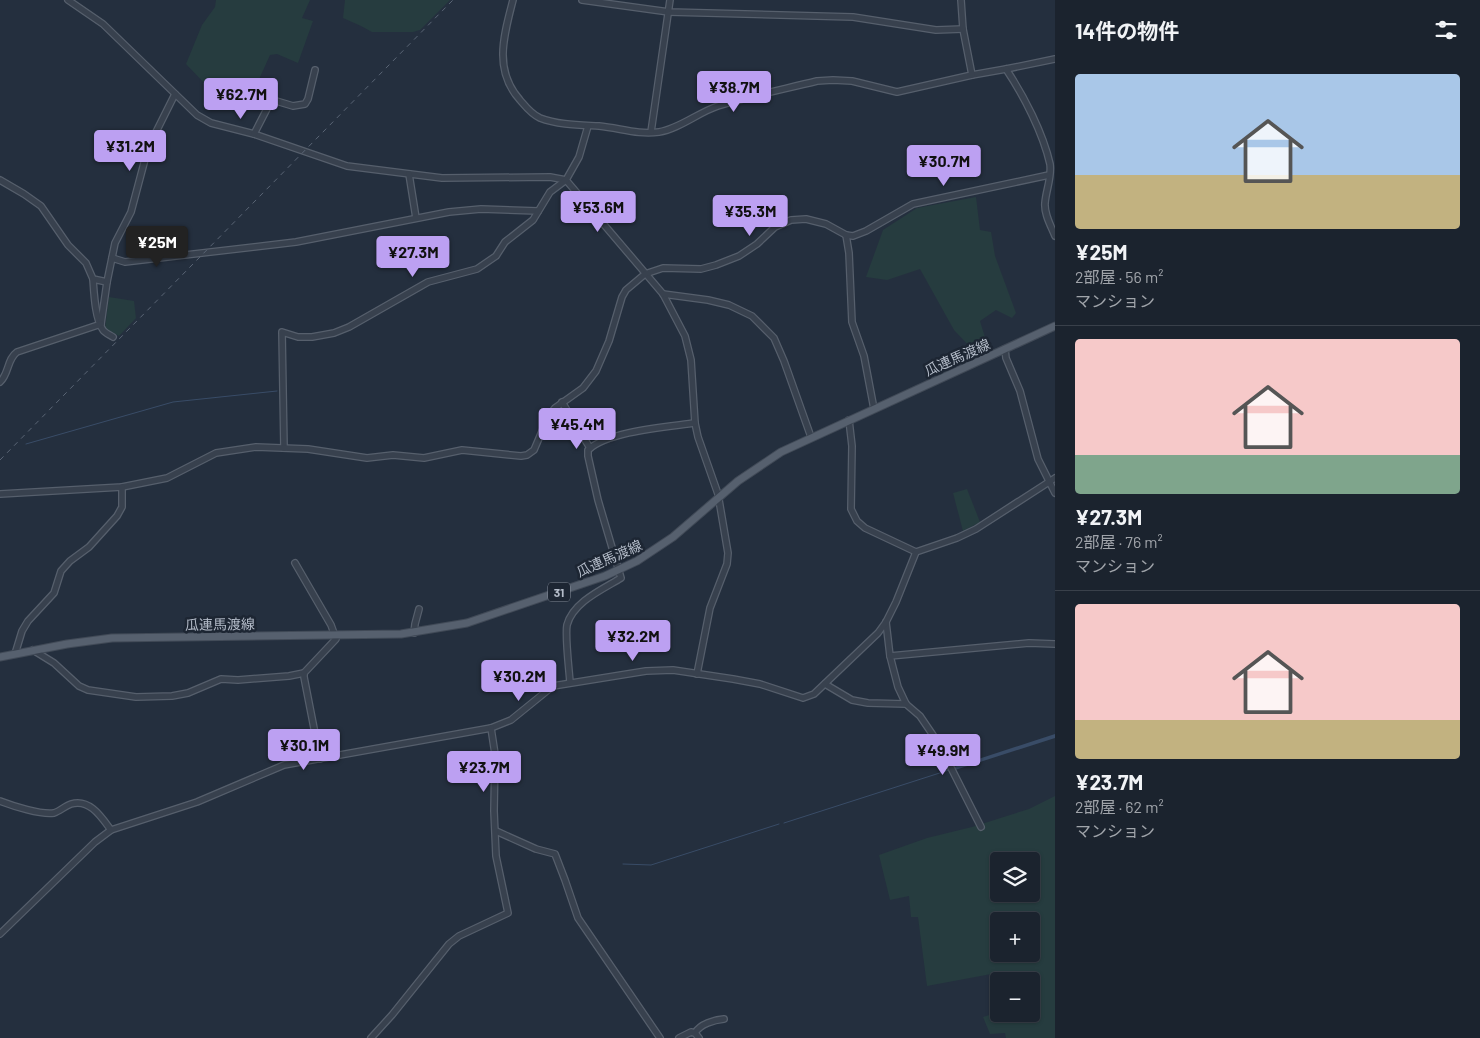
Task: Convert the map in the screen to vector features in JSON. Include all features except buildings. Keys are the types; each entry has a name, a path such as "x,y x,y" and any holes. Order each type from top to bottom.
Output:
{"main road":[{"name":"瓜連馬渡線","path":"0,657 67,644 112,638 414,633 467,623 585,583 637,561 658,548 759,466 781,452 1055,326"}],"street":[{"path":"68,0 103,24 197,115 211,123 254,134 347,166 442,178 550,177 566,180 663,294 685,336 691,360 694,423 716,486 728,554 727,564 710,608 697,674"},
{"path":"513,0 504,36 503,62 506,78 513,92 530,112 540,118 561,123 602,126 635,133 661,132 717,106 817,82 834,80 852,82 897,92 972,74 1055,59"},
{"path":"582,0 669,12 853,17 936,30 962,29"},
{"path":"651,132 670,0"},
{"path":"961,0 962,29 972,74"},
{"path":"1006,69 1016,84 1035,122 1050,166 1050,184 1045,203 1047,215 1055,236"},
{"path":"254,134 273,100 292,106 305,104 315,70"},
{"path":"101,324 107,282 116,243 130,212 148,148 175,94"},
{"path":"284,448 282,332 298,337 312,337 334,333 349,327 428,282 477,269 496,256 505,242 534,220 550,192 566,180 579,157 588,126"},
{"path":"409,174 416,218"},
{"path":"0,494 122,487 167,478 216,453 256,447 308,448 367,458 393,455 424,458 462,450 527,455 534,450 548,416 562,402 583,388 596,371 609,341 622,297 626,290 645,274 663,268 702,269 731,259 757,244 775,227 791,220 806,218 826,224 846,236 853,236 866,231 913,204 1049,176"},
{"path":"0,180 41,206 68,245 86,263 94,279 95,302 101,324 104,331 113,336"},
{"path":"112,258 125,262 296,242 449,212 481,210 538,211"},
{"path":"846,236 849,253 852,322 864,356 874,408"},
{"path":"94,279 107,282"},
{"path":"663,294 729,305 752,316 774,338 811,437"},
{"path":"0,382 4,378 12,355 17,352 101,324"},
{"path":"1005,349 1006,358 1020,390 1038,458 1055,493"},
{"path":"562,402 590,448 588,450 590,465 598,500 621,578 587,600 570,616 567,626 570,682"},
{"path":"849,420 852,446 851,509 857,521 865,528 916,552 957,538 976,529 1055,478"},
{"path":"590,448 617,436 694,423"},
{"path":"15,654 22,631 28,621 54,593 61,571 70,561 89,547 117,516 122,507 122,487"},
{"path":"0,934 88,849 111,830 197,802 284,765 491,728 517,716 553,686 646,671 673,670 760,684 803,698 814,694 878,633 886,622 916,552"},
{"path":"33,650 54,663 79,686 88,690 136,697 180,695 221,678 238,680 304,673 336,638 331,625 295,563"},
{"path":"414,633 419,609"},
{"path":"886,622 890,656 898,687 906,704 920,716 939,744 981,827"},
{"path":"890,656 1029,643 1055,644"},
{"path":"304,673 320,759"},
{"path":"825,684 852,700 868,703 906,704"},
{"path":"371,1038 449,944 459,936 508,913 496,856 495,754 491,728"},
{"path":"0,801 21,808 52,813 69,805 83,804 96,810 111,830"},
{"path":"496,831 555,854 566,880 578,918 660,1038"},
{"path":"680,1038 691,1032 697,1036 698,1028 724,1019"}],"green space":[{"path":"216,0 310,0 302,18 313,21 298,63 277,54 270,55 252,95 208,87 186,64 202,25 215,7"},
{"path":"345,0 450,0 420,30 413,32 372,32 343,18"},
{"path":"976,197 980,230 991,232 995,256 1016,313 1012,318 996,310 980,321 987,344 974,351 954,330 920,269 887,280 866,277 883,230 917,208"},
{"path":"109,297 134,301 136,318 119,336 105,328"},
{"path":"967,489 980,522 963,531 953,493"},
{"path":"1055,796 1055,1038 1006,1038 1005,1033 990,1034 983,1017 990,1015 990,1022 1040,1022 1040,972 990,972 990,974 927,986 918,917 911,917 909,896 890,900 879,855 927,838 972,827 1029,809"}],"water":[{"path":"1055,734 1055,738 955,770 954,767"}],"waterway":[{"path":"26,444 173,402 277,391"},
{"path":"784,823 949,770"},
{"path":"623,864 651,865 779,824"}],"railway":[{"path":"0,460 453,0"}]}
